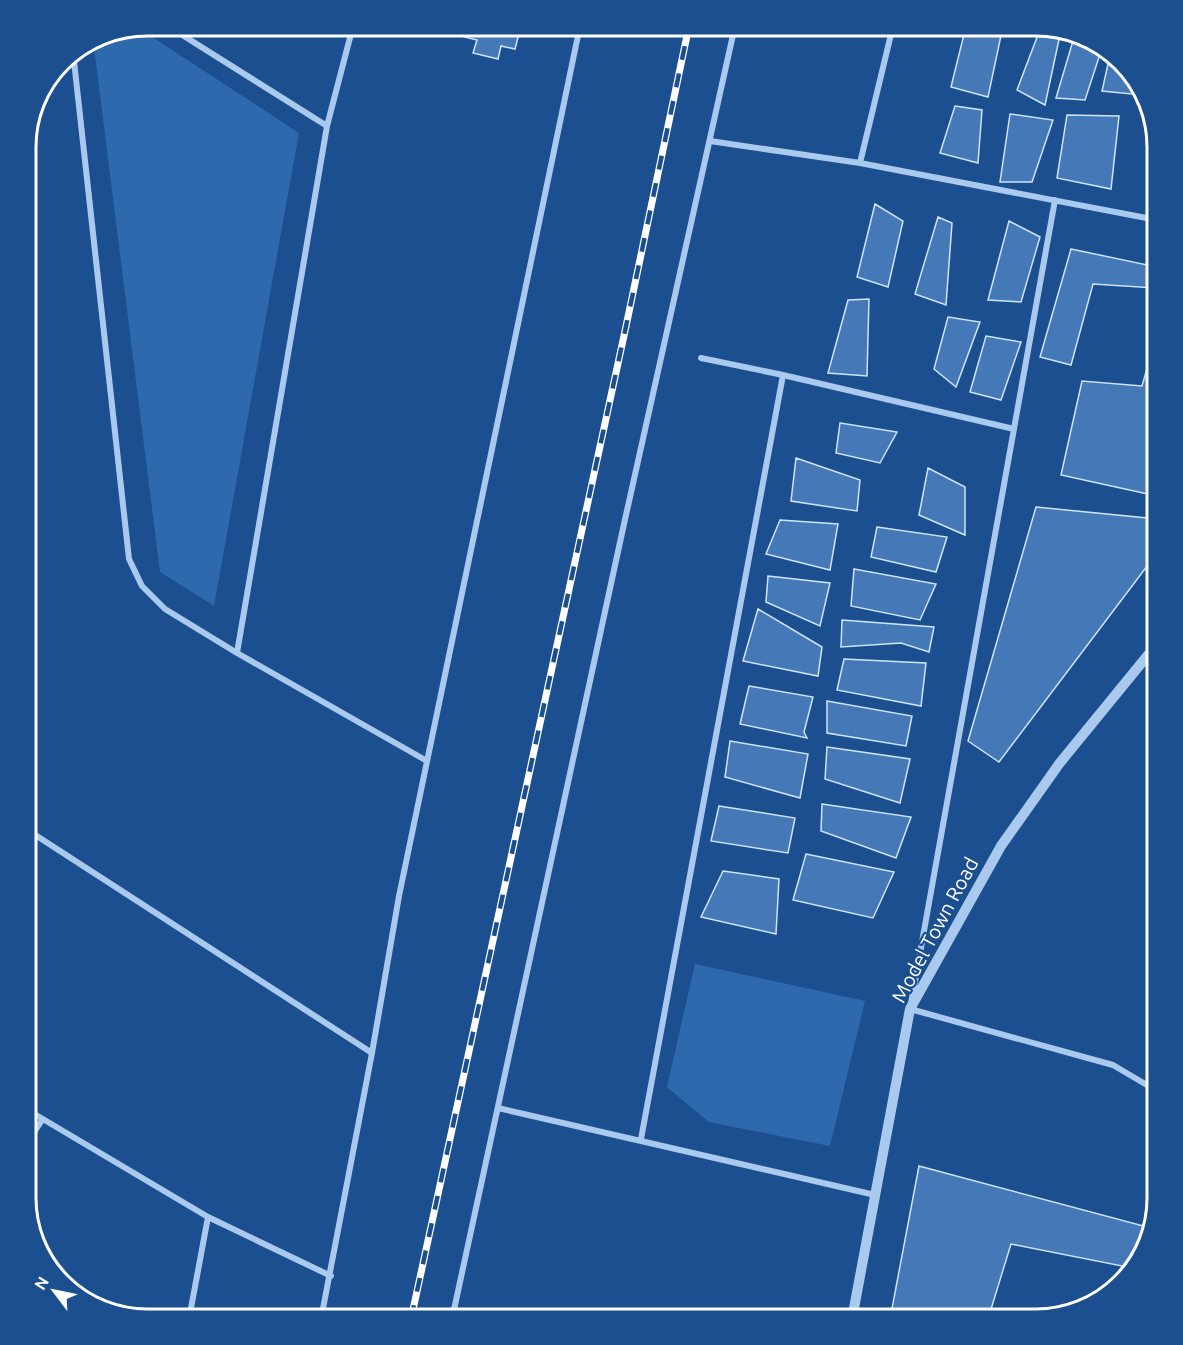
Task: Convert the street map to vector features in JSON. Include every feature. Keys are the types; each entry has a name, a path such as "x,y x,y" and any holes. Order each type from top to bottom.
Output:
{"street":[{"path":"184,36 327,126"},
{"path":"237,653 327,126 350,36"},
{"path":"324,1309 399,896 578,36"},
{"path":"455,1309 622,533 733,36"},
{"path":"860,163 891,36"},
{"path":"74,64 129,559 142,585 165,609 237,653 427,761"},
{"path":"710,141 860,163 1147,217"},
{"path":"1055,200 910,1009 1113,1065 1147,1084"},
{"path":"701,358 1014,429"},
{"path":"641,1139 783,375"},
{"name":"Model Town Road","path":"854,1309 910,1009 1001,846 1059,764 1147,657"},
{"path":"36,835 372,1053"},
{"path":"498,1108 641,1139 875,1195"},
{"path":"36,1115 208,1217 331,1276"},
{"path":"36,1128 42,1119"},
{"path":"191,1309 208,1217"}],"shaded area":[{"path":"147,36 151,36 299,133 214,606 160,572 94,50 118,40"},
{"path":"695,964 865,1001 830,1146 709,1122 667,1087"}],"building":[{"path":"461,36 518,36 515,49 501,46 498,59 473,53 477,40"},
{"path":"964,36 1001,36 988,97 951,87"},
{"path":"1037,36 1059,38 1045,105 1017,90"},
{"path":"1073,42 1099,56 1085,100 1056,98"},
{"path":"1108,63 1124,79 1132,92 1132,94 1102,91"},
{"path":"955,106 982,110 978,163 940,153"},
{"path":"1010,114 1053,120 1032,182 1000,182"},
{"path":"1067,115 1119,116 1111,189 1057,178"},
{"path":"875,204 903,221 888,287 857,277"},
{"path":"938,217 952,223 946,305 915,294"},
{"path":"1009,221 1040,237 1021,302 988,300"},
{"path":"1071,249 1147,265 1147,287 1093,284 1071,365 1040,357"},
{"path":"869,299 867,376 828,373 848,300"},
{"path":"948,317 980,322 956,387 934,369"},
{"path":"986,336 1021,342 1001,400 970,392"},
{"path":"1147,369 1147,494 1061,475 1082,381 1142,386"},
{"path":"840,423 897,432 880,463 836,453"},
{"path":"796,458 860,480 857,511 791,501"},
{"path":"928,468 965,487 965,535 919,515"},
{"path":"1036,507 1147,518 1147,566 999,762 968,741"},
{"path":"780,520 838,524 830,570 766,554"},
{"path":"877,527 947,537 936,572 871,557"},
{"path":"854,569 936,584 920,620 851,606"},
{"path":"768,576 830,583 820,626 766,602"},
{"path":"758,609 822,647 818,676 743,661"},
{"path":"842,620 934,627 929,652 901,643 841,647"},
{"path":"844,659 926,663 921,706 837,690"},
{"path":"749,686 813,697 804,732 807,738 740,724"},
{"path":"827,701 912,716 906,746 827,733"},
{"path":"730,741 808,754 800,798 725,777"},
{"path":"827,747 910,759 900,803 825,779"},
{"path":"822,804 911,817 896,858 821,831"},
{"path":"719,806 795,818 788,853 711,841"},
{"path":"806,854 894,872 873,918 793,900"},
{"path":"723,871 779,879 776,934 701,917"},
{"path":"919,1166 1143,1226 1136,1247 1124,1266 1011,1244 991,1309 892,1309"}],"railway":[{"path":"413,1309 687,36"}]}
